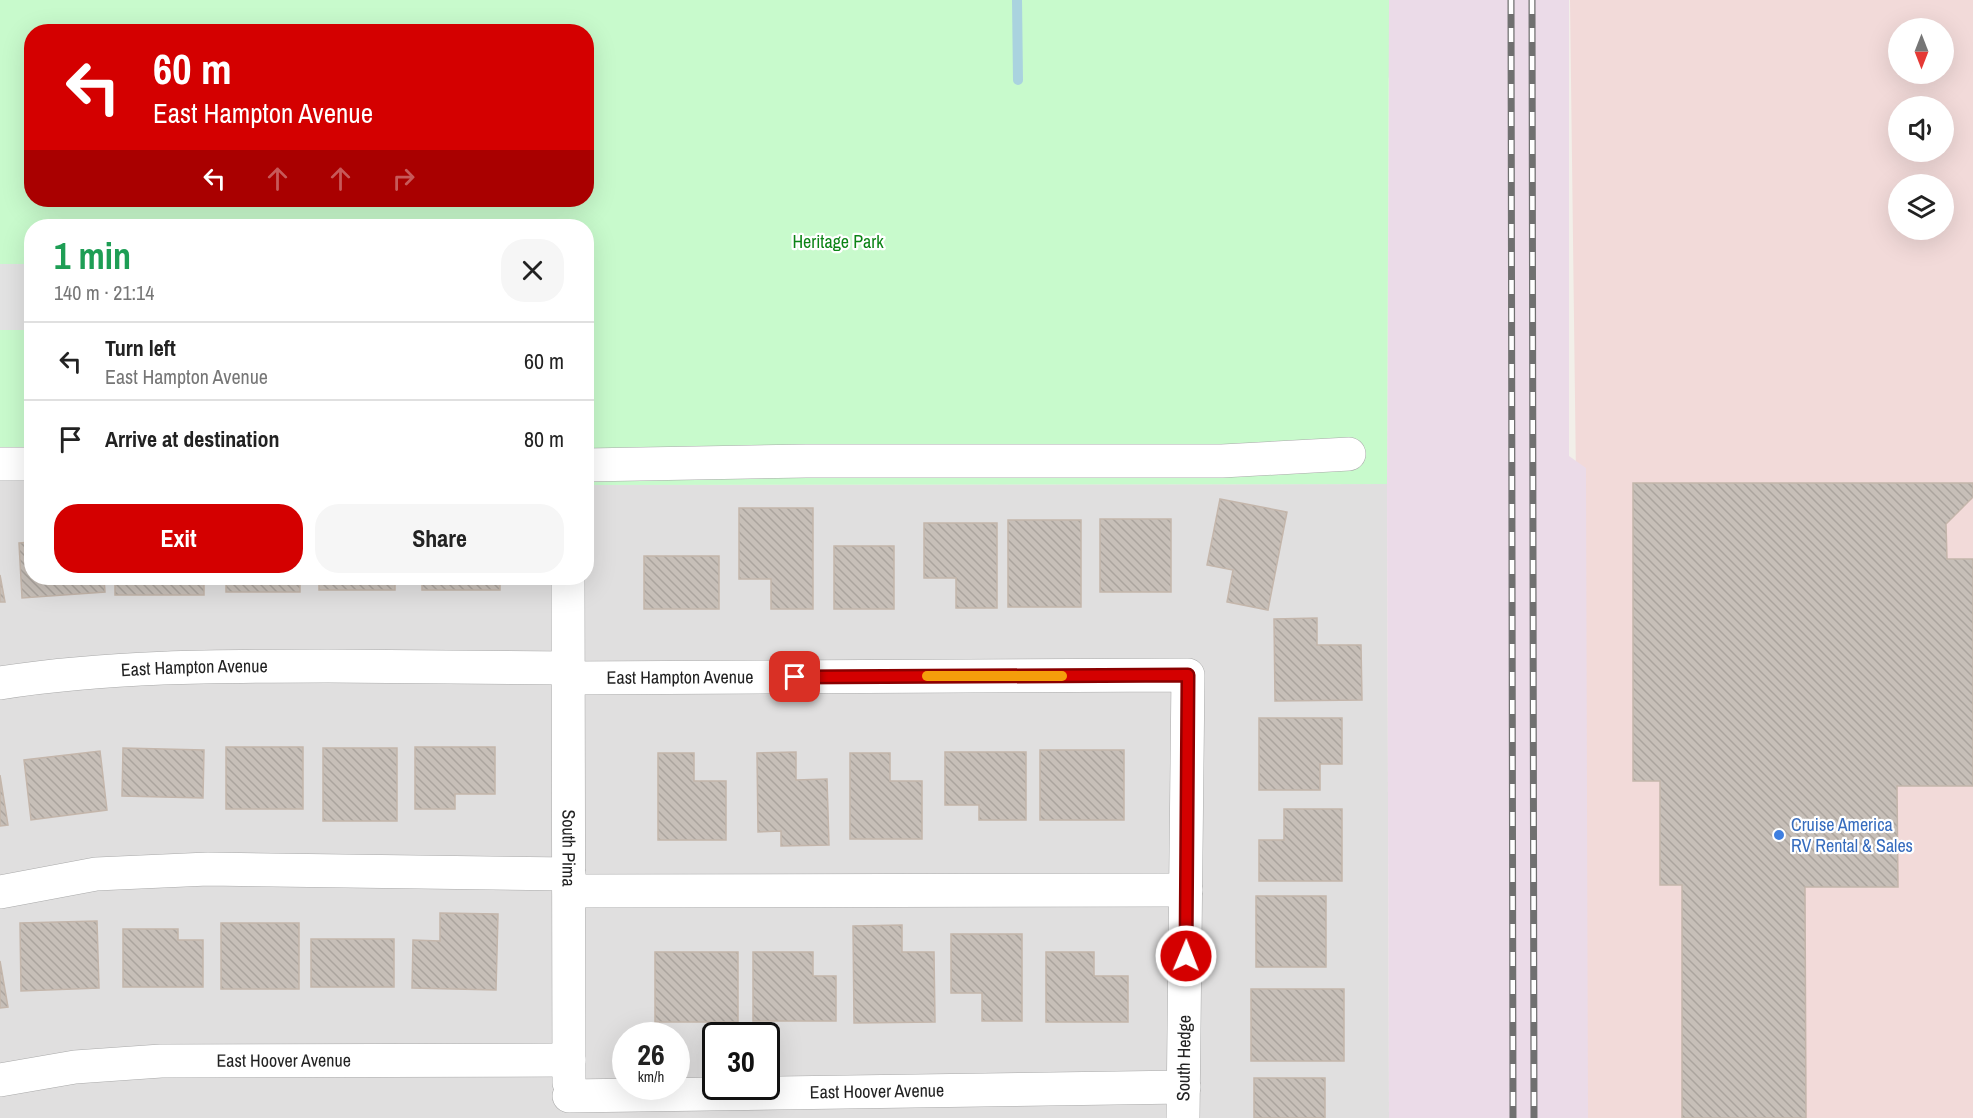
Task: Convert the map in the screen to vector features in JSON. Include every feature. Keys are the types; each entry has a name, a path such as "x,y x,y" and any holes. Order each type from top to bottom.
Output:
{"street":[{"path":"594,465 806,461 1222,461 1349,454"},
{"path":"0,464 24,464"},
{"name":"South Pima","path":"568,585 569,1107"},
{"name":"East Hampton Avenue","path":"0,683 50,675 216,666 569,673 1188,675"},
{"name":"South Hedge","path":"1184,1102 1188,675"},
{"path":"0,892 96,874 208,869 569,882 1186,890"},
{"name":"East Hoover Avenue","path":"0,1080 75,1067 161,1061 569,1060"},
{"name":"East Hoover Avenue","path":"569,1107 1184,1102"}],"shaded area":[{"path":"1299,0 1569,0 1569,456 1586,468 1588,1118 1389,1118 1387,484 1389,78"},
{"path":"1570,0 1973,0 1973,1118 1584,1118"},
{"path":"0,264 24,264 24,330 0,330"},
{"path":"0,480 24,480 24,585 594,585 594,485 1387,484 1389,1118 0,1118"}],"green space":[{"name":"Heritage Park","path":"0,0 1389,0 1387,484 594,485 594,219 24,219 24,480 0,480"}],"building":[{"name":"Cruise America RV Rental & Sales","path":"1633,483 1973,483 1973,497 1946,524 1947,559 1973,559 1973,786 1897,786 1898,887 1805,887 1806,1118 1682,1118 1682,885 1660,885 1660,781 1633,781"},
{"path":"1220,499 1287,512 1268,610 1227,602 1233,570 1207,565"},
{"path":"739,508 813,508 813,609 771,609 771,579 739,579"},
{"path":"1100,519 1171,519 1171,592 1100,592"},
{"path":"1008,520 1081,520 1081,607 1008,607"},
{"path":"924,523 997,523 997,608 956,608 956,578 924,578"},
{"path":"19,543 24,543 24,585 104,585 105,592 22,598"},
{"path":"834,546 894,546 894,609 834,609"},
{"path":"644,556 719,556 719,609 644,609"},
{"path":"0,575 5,602 0,602"},
{"path":"115,585 204,585 204,595 115,595"},
{"path":"226,585 300,585 300,592 226,592"},
{"path":"319,585 395,585 395,590 319,590"},
{"path":"422,585 500,585 500,590 422,590"},
{"path":"1317,618 1317,645 1361,645 1362,700 1275,701 1274,619"},
{"path":"1259,718 1342,718 1342,764 1320,764 1320,790 1259,790"},
{"path":"226,747 303,747 303,809 226,809"},
{"path":"415,747 495,747 495,794 455,794 455,809 415,809"},
{"path":"123,748 204,750 203,798 122,796"},
{"path":"323,748 397,748 397,821 323,821"},
{"path":"1040,750 1124,750 1124,820 1040,820"},
{"path":"100,751 107,810 31,820 24,760"},
{"path":"796,752 796,780 827,779 829,845 781,846 781,831 758,832 757,753"},
{"path":"945,752 1026,752 1026,820 979,820 979,805 945,805"},
{"path":"658,753 694,753 694,781 726,781 726,840 658,840"},
{"path":"850,753 890,753 890,781 922,781 922,839 850,839"},
{"path":"0,775 8,825 0,826"},
{"path":"1284,809 1342,809 1342,881 1259,881 1259,840 1284,840"},
{"path":"1256,896 1326,896 1326,967 1256,967"},
{"path":"440,913 498,914 496,990 412,988 413,940 440,941"},
{"path":"97,921 99,988 21,991 20,923"},
{"path":"221,923 299,923 299,989 221,989"},
{"path":"902,925 902,952 934,952 935,1022 854,1023 853,926"},
{"path":"123,929 178,929 178,940 203,940 203,987 123,987"},
{"path":"951,934 1022,934 1022,1021 982,1021 982,993 951,993"},
{"path":"311,939 394,939 394,987 311,987"},
{"path":"655,952 738,952 738,1022 655,1022"},
{"path":"753,952 813,952 813,976 836,976 836,1021 753,1021"},
{"path":"1046,952 1094,952 1094,976 1128,976 1128,1022 1046,1022"},
{"path":"0,961 8,1007 0,1008"},
{"path":"1251,989 1344,989 1344,1061 1251,1061"},
{"path":"1254,1078 1325,1078 1325,1118 1254,1118"}],"waterway":[{"path":"1017,0 1018,80"}],"railway":[{"path":"1511,0 1513,1118"},
{"path":"1532,0 1534,1118"}],"slow traffic":[{"path":"927,676 1062,676"}],"place":[{"name":"Cruise America RV Rental & Sales","path":"1779,835"}],"route":[{"path":"795,677 1188,675 1186,956"}]}
